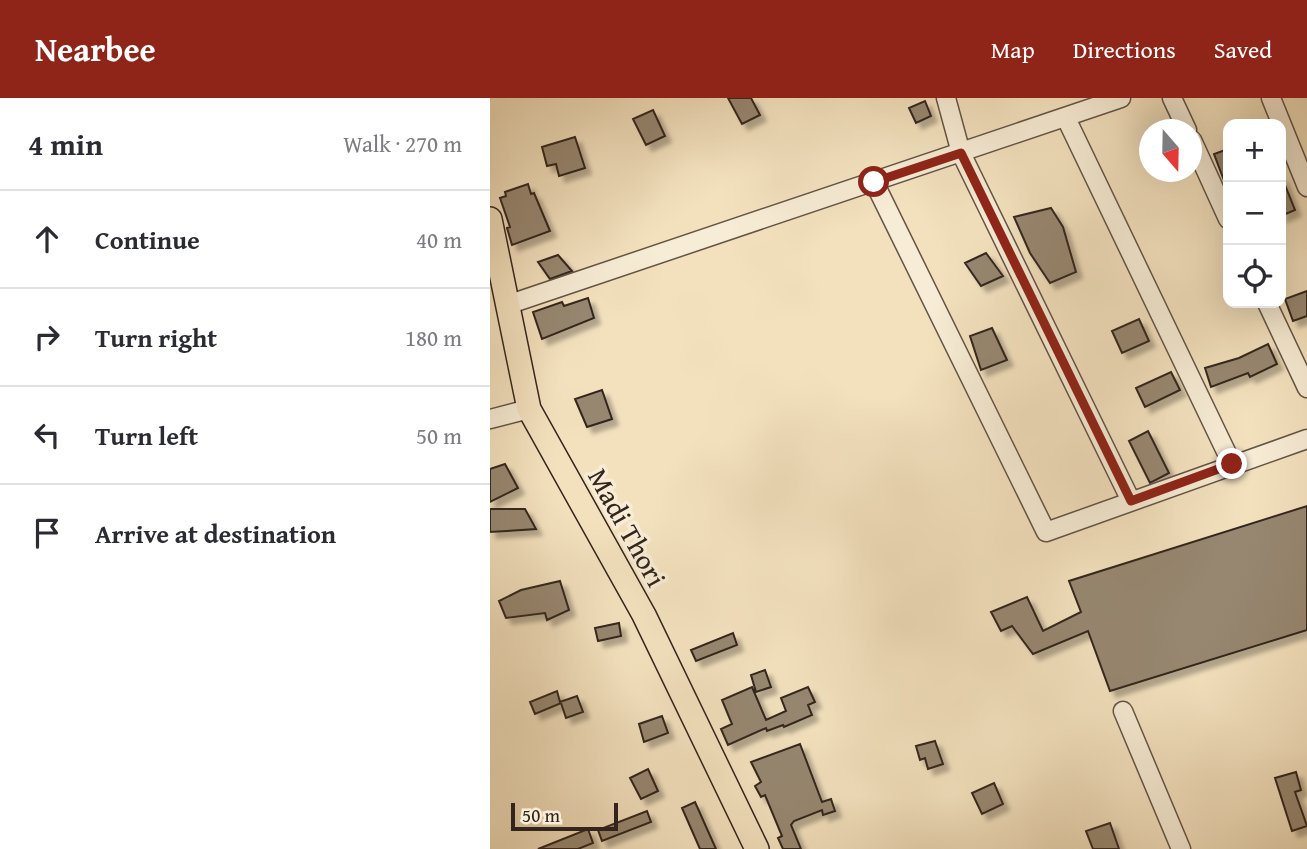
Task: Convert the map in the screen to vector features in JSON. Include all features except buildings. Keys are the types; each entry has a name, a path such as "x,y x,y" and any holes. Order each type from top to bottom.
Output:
{"main road":[{"name":"Madi Thori","path":"490,219 529,409 643,615 757,849"}],"street":[{"path":"946,98 961,153 1131,501"},
{"path":"507,305 1121,98"},
{"path":"1172,98 1182,119"},
{"path":"1271,98 1307,187"},
{"path":"1066,118 1232,464"},
{"path":"1202,162 1223,208"},
{"path":"874,182 1041,527 1046,532 1307,439"},
{"path":"1269,308 1307,388"},
{"path":"490,419 529,409"},
{"path":"1123,711 1181,849"}],"route":[{"path":"874,182 961,153 1131,501 1232,464"}]}
